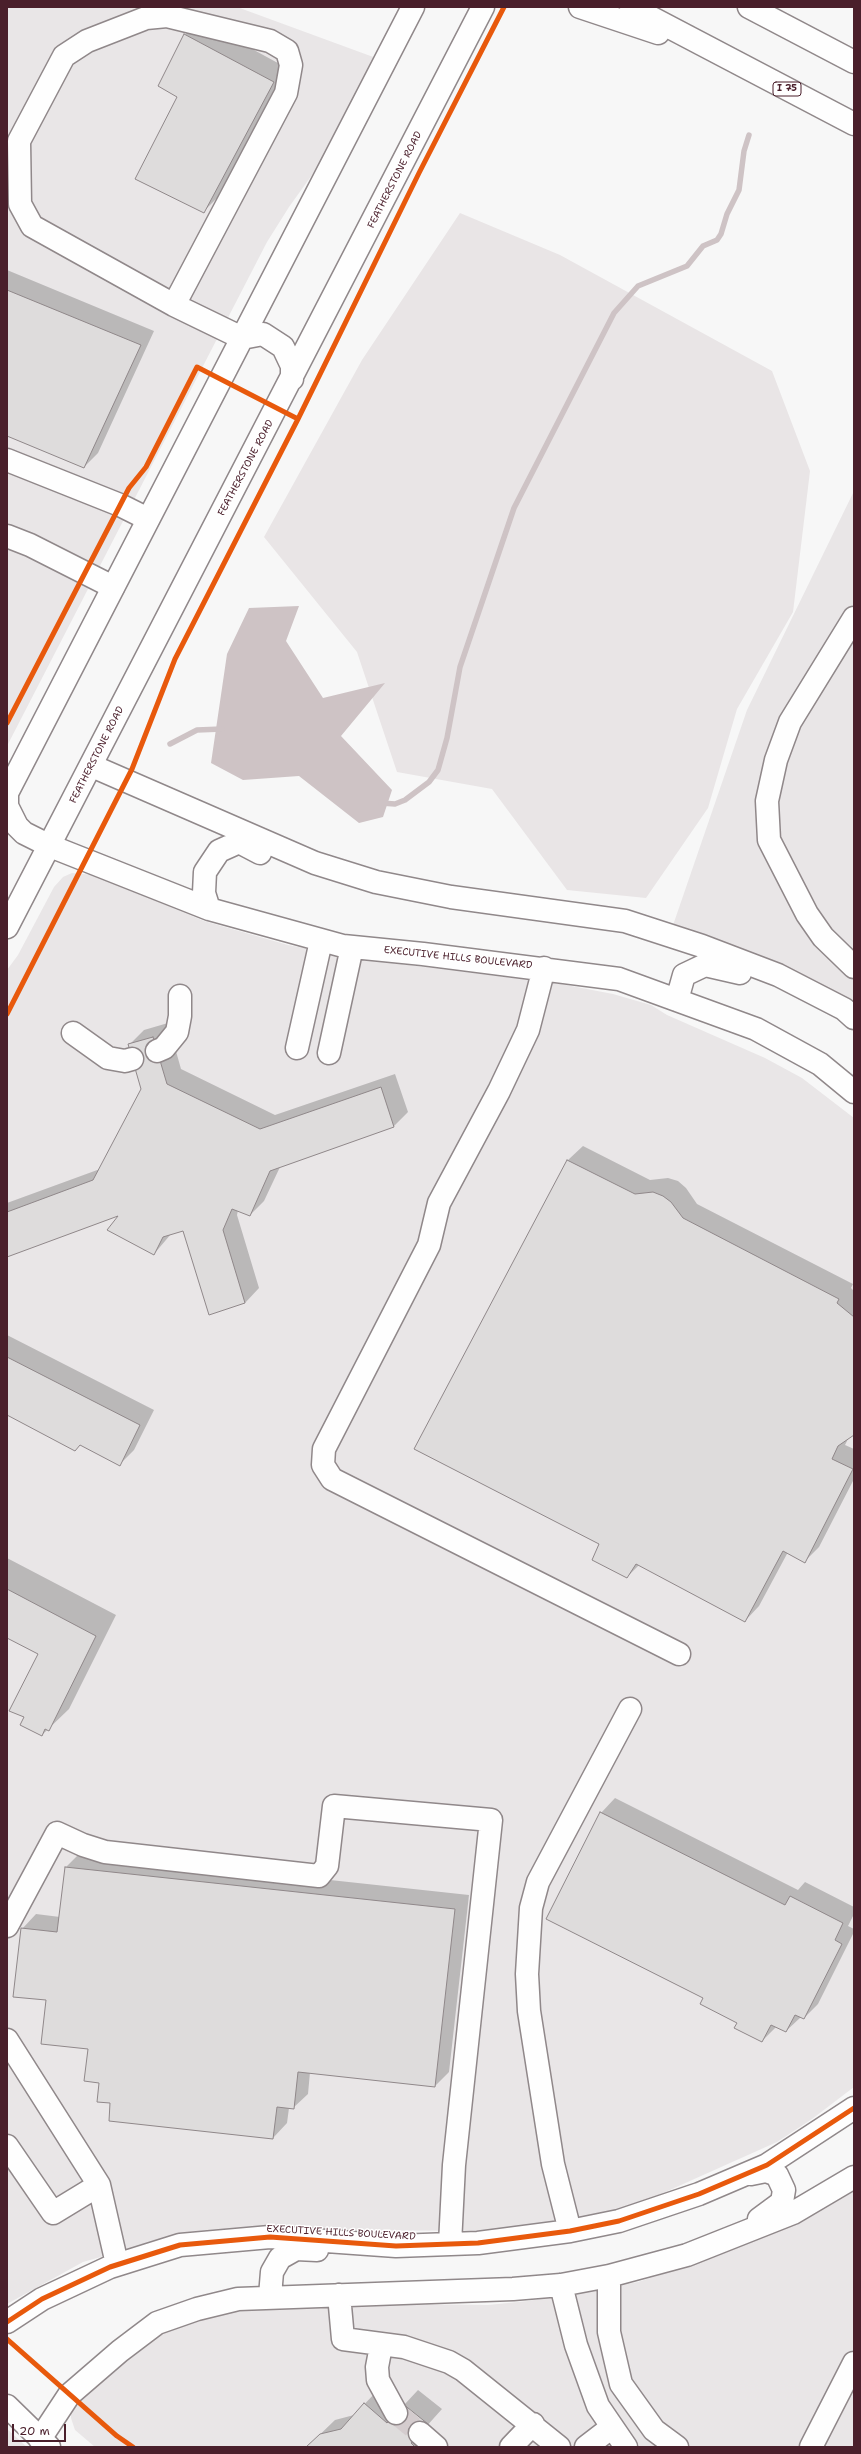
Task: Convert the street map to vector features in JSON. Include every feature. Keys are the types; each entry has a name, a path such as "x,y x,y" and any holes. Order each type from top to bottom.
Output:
{"main road":[{"path":"7,793 13,766 113,587 413,7"},
{"name":"FEATHERSTONE ROAD","path":"7,927 92,766 484,7"},
{"path":"580,7 720,53"},
{"name":"I 75","path":"631,7 854,124"},
{"path":"749,7 854,62"},
{"path":"174,304 286,93 291,65 287,51 270,41 167,16 146,18 87,41 64,56 13,141 20,204 32,226 174,304 242,338 263,334 283,347 290,361 292,379"},
{"path":"7,460 120,505 148,519"},
{"path":"7,536 30,545 113,587"},
{"path":"854,618 790,722 776,760 767,801 770,840 807,914 823,937 854,968"},
{"path":"92,766 315,863 376,882"},
{"name":"EXECUTIVE HILLS BOULEVARD","path":"7,793 9,812 17,826 24,833 50,846 209,909 321,941 352,947 544,968 618,979 756,1029 820,1064 854,1092"},
{"path":"209,909 204,893 205,872 219,851 239,842 280,863 327,876 376,882 451,896 625,921 778,975 851,1007"},
{"path":"297,1048 321,941"},
{"path":"329,1053 352,947"},
{"path":"676,1000 684,976 705,965 734,970 799,1000 851,1007"},
{"path":"544,968 528,1030 499,1090 439,1203 429,1245 324,1449 323,1465 332,1479 679,1654"},
{"path":"157,1050 164,1048 177,1032 180,1016 180,996"},
{"path":"73,1033 108,1058 125,1061 132,1059"},
{"path":"570,2231 553,2164 529,2011 527,1974 531,1908 538,1882 630,1710"},
{"path":"7,1926 57,1833 83,1846 105,1852 319,1876 327,1866 334,1806 491,1820 454,2166 450,2244"},
{"path":"7,2040 99,2185 118,2264"},
{"name":"EXECUTIVE HILLS BOULEVARD","path":"7,2322 42,2299 118,2264 180,2245 270,2237 396,2246 478,2243 570,2231 619,2221 699,2194 767,2165 854,2108"},
{"path":"7,2146 53,2213 99,2185"},
{"path":"617,2274 689,2243 762,2218 782,2202 784,2190 777,2175 766,2171 742,2176"},
{"path":"7,2406 45,2443 69,2395 120,2351 157,2323 198,2309 238,2299 270,2296 513,2289 561,2285 617,2274 687,2255 793,2213 854,2177"},
{"path":"270,2296 272,2272 280,2258 296,2250 396,2246"},
{"path":"617,2274 609,2332 620,2384 654,2430 678,2447"},
{"path":"561,2285 576,2345 598,2406 626,2447"},
{"path":"339,2295 343,2339 381,2346 404,2347 448,2362 463,2370 533,2424 560,2447"},
{"path":"381,2346 377,2367 378,2380 396,2413"},
{"path":"811,2447 854,2363"},
{"path":"511,2447 533,2424"},
{"path":"586,2447 612,2427"}],"shaded area":[{"path":"7,7 237,7 376,58 322,161 289,207 267,242 7,746"},
{"path":"460,213 560,255 772,371 810,471 793,612 737,709 708,808 646,898 567,890 492,789 397,772 357,652 264,537 362,360"},
{"path":"854,491 854,1013 671,931 747,710"},
{"path":"299,606 286,641 323,698 385,683 341,736 392,790 383,817 359,823 299,776 243,780 211,763 227,654 249,608"},
{"path":"72,873 94,875 204,921 288,945 369,960 561,984 613,994 651,1005 667,1015 765,1058 802,1078 854,1118 854,2087 812,2119 777,2142 634,2206 604,2214 497,2231 299,2230 157,2241 83,2262 7,2304 7,970 18,955 54,887 63,877"},
{"path":"854,2184 854,2447 95,2447 75,2430 71,2418 71,2407 147,2338 216,2312 304,2303 488,2305 528,2301 638,2282 695,2263"},
{"path":"7,2429 27,2447 7,2447"}],"building":[{"path":"184,34 274,82 204,213 135,179 177,97 158,86"},
{"path":"7,290 141,345 84,468 7,436"},
{"path":"153,1037 167,1084 260,1129 381,1087 394,1127 270,1171 250,1216 232,1209 223,1230 245,1303 209,1315 183,1231 163,1237 154,1255 107,1230 118,1216 7,1257 7,1212 93,1180 141,1089 128,1044"},
{"path":"567,1160 635,1194 653,1192 663,1196 671,1202 683,1218 839,1299 837,1303 854,1317 854,1435 838,1446 832,1459 853,1469 805,1563 783,1551 745,1622 636,1564 627,1578 592,1560 599,1544 414,1449"},
{"path":"7,1357 140,1425 120,1466 80,1445 75,1451 7,1415"},
{"path":"7,1589 96,1636 49,1731 45,1729 42,1736 20,1725 24,1717 9,1711 38,1654 7,1638"},
{"path":"600,1812 785,1905 790,1896 843,1923 835,1940 842,1944 804,2019 795,2015 786,2032 771,2025 762,2042 734,2028 737,2023 700,2004 703,1998 546,1919"},
{"path":"65,1867 455,1909 435,2087 298,2072 294,2109 277,2107 273,2139 109,2121 110,2103 97,2102 99,2083 84,2081 88,2049 41,2044 46,2000 13,1997 21,1928 57,1932"},
{"path":"364,2403 387,2423 403,2404 428,2424 411,2443 415,2447 306,2447 320,2434 341,2429"}],"waterway":[{"path":"381,803 395,804 405,800 429,782 438,770 447,738 460,667 514,508 614,313 638,286 687,266 703,246 717,240 721,234 727,214 739,190 744,151 749,135"},
{"path":"170,744 197,730 222,729"}],"tunnel":[{"path":"396,2413 420,2433"}],"cycle path":[{"path":"7,1014 132,769 175,659 298,419 419,173 504,7"},
{"path":"7,723 129,488 146,467 197,367 298,419"},
{"path":"7,2322 42,2299 110,2267 180,2245 270,2237 396,2246 478,2243 570,2231 619,2221 699,2194 767,2165 854,2108"},
{"path":"7,2339 117,2436 133,2447"}]}
